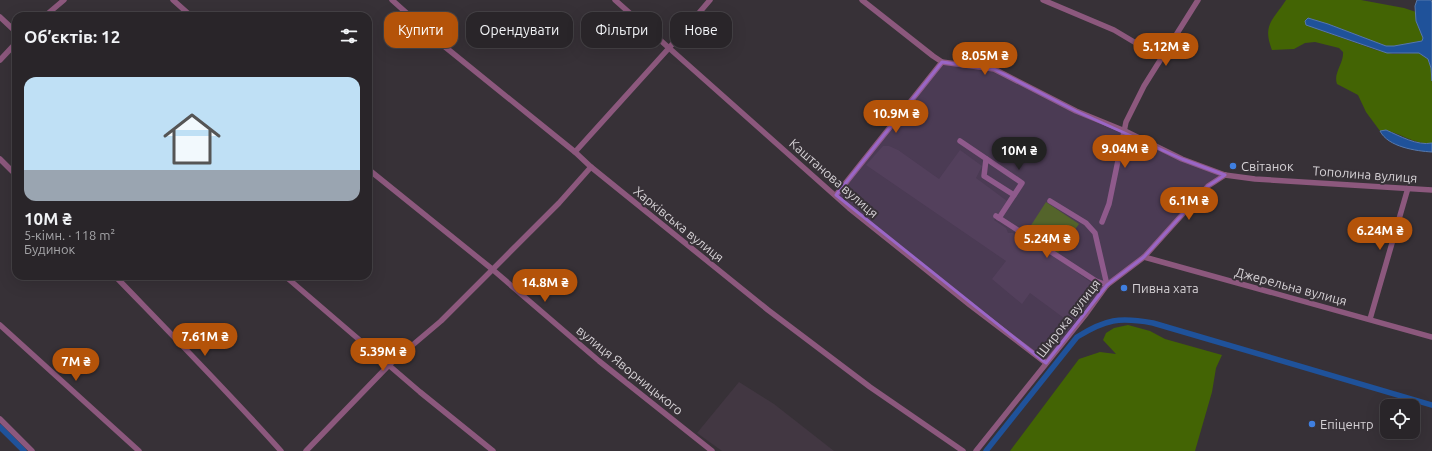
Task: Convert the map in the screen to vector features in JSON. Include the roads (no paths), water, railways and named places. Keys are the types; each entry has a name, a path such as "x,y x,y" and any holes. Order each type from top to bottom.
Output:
{"street":[{"path":"50,12 64,0"},
{"path":"173,0 186,12"},
{"name":"Харківська вулиця","path":"392,0 439,42 575,152 591,167 774,314 870,387 963,451"},
{"name":"Каштанова вулиця","path":"615,0 849,208 958,296 1046,363"},
{"path":"575,152 669,48 710,0"},
{"path":"862,0 942,62 994,69 1076,111 1182,159 1225,175"},
{"path":"1043,0 1114,30 1161,58"},
{"path":"1102,222 1109,204 1126,122 1144,86 1198,0"},
{"path":"0,17 12,28"},
{"path":"0,60 12,46"},
{"path":"836,195 942,62"},
{"path":"960,141 1022,183 998,217 1096,281 1107,285"},
{"path":"0,159 12,171"},
{"path":"986,159 984,176 1014,196"},
{"path":"306,451 389,365 441,321 559,203 591,167"},
{"name":"вулиця Яворницького","path":"372,172 492,269 599,361 712,451"},
{"name":"Тополина вулиця","path":"1225,175 1432,190"},
{"name":"Широка вулиця","path":"976,451 1086,314 1107,285 1144,257 1208,186 1225,175"},
{"path":"1370,319 1408,188"},
{"path":"1050,201 1086,223 1094,232 1107,285"},
{"name":"Джерельна вулиця","path":"1144,257 1432,337"},
{"path":"119,280 233,398 281,451"},
{"path":"291,280 389,365 493,451"},
{"path":"0,326 139,451"},
{"path":"0,419 32,451"}],"water":[{"path":"1417,0 1431,0 1432,3 1432,81 1431,68 1428,59 1419,53 1387,53 1306,25 1305,21 1308,18 1328,24 1386,46 1422,41 1423,38 1416,21 1415,6"},
{"path":"1386,130 1415,142 1426,144 1432,143 1432,152 1418,151 1389,141 1380,131"}],"waterway":[{"path":"986,451 1077,337 1096,326 1122,320 1153,323 1432,405"},
{"path":"0,427 24,451"}],"place":[{"name":"Світанок","path":"1233,166"},
{"name":"Пивна хата","path":"1124,288"},
{"name":"Епіцентр","path":"1312,424"}]}
